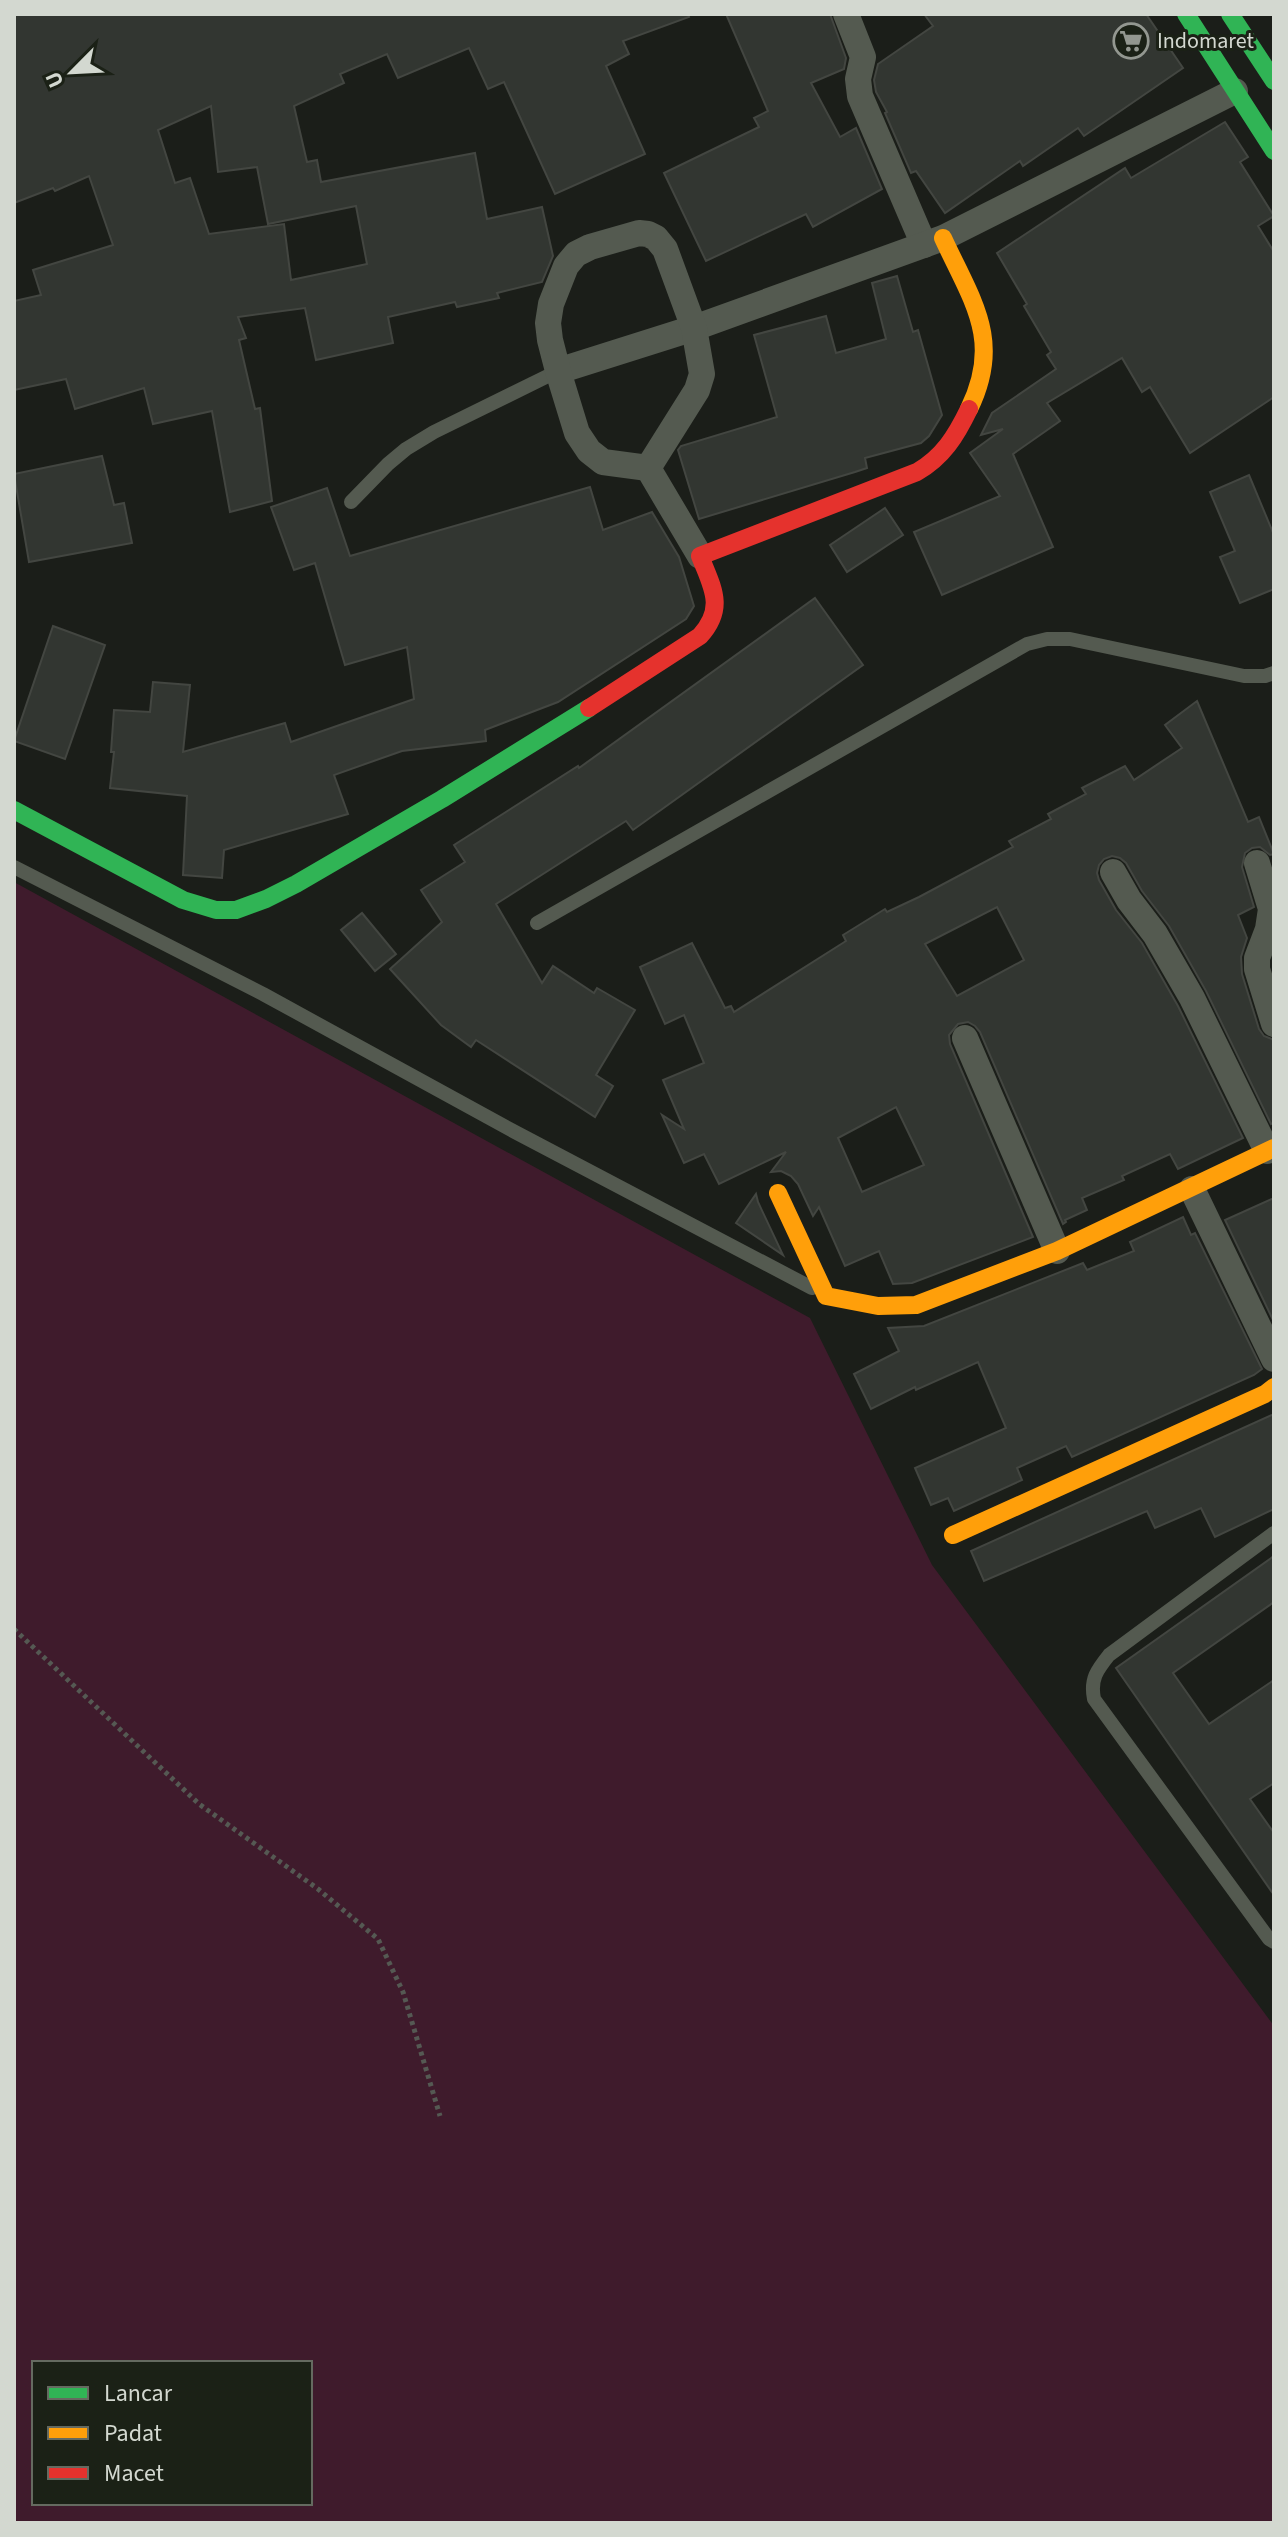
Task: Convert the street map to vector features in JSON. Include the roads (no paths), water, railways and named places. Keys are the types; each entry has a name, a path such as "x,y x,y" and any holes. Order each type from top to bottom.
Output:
{"main road":[{"path":"1186,14 1274,151"},
{"path":"1230,14 1274,81"},
{"path":"14,810 183,900 213,909 233,910 262,901 375,838 572,721 710,627 716,616 717,604 700,556 917,472 947,451 984,373 986,340 934,241"},
{"path":"778,1193 826,1296 878,1306 916,1305 1057,1251 1270,1150"},
{"path":"953,1535 1265,1394 1274,1387"}],"street":[{"path":"846,14 863,57 858,79 860,96 934,241"},
{"path":"558,371 694,328 934,241 1235,91"},
{"path":"639,233 656,238 665,249 694,328 702,363 700,383 648,468 603,462 589,451 577,433 558,371 548,323 551,304 566,266 576,254 639,233"},
{"path":"648,468 700,556"},
{"path":"1257,863 1271,909 1268,929 1257,958 1257,969 1274,1024"},
{"path":"1113,872 1129,900 1155,934 1192,998 1270,1150"},
{"path":"965,1038 1057,1251"},
{"path":"1192,1189 1274,1359"}],"lane":[{"path":"351,502 406,449 558,371"},
{"path":"537,923 1027,644 1047,639 1070,639 1244,676 1274,673"},
{"path":"14,867 263,994 515,1132 826,1296"},
{"path":"1274,1533 1109,1655 1095,1672 1091,1686 1094,1699 1274,1942"}],"place":[{"name":"Indomaret","path":"1131,41"}]}
